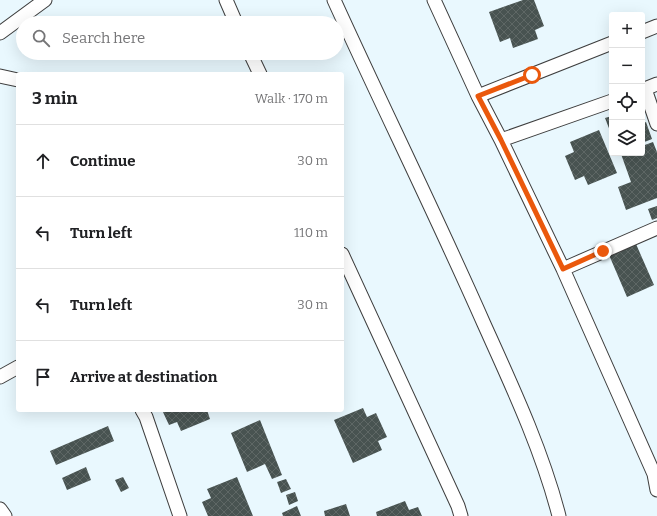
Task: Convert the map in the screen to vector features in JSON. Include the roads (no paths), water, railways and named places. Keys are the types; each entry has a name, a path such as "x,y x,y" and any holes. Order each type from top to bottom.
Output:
{"street":[{"path":"23,16 45,0"},
{"path":"226,0 233,16"},
{"path":"334,0 341,16"},
{"path":"434,0 478,96 501,140 563,269 655,474 657,490"},
{"path":"0,33 16,21"},
{"path":"344,22 451,251 512,388 551,484 559,516"},
{"path":"645,31 657,26"},
{"path":"478,96 609,44"},
{"path":"253,60 259,72"},
{"path":"0,76 16,80"},
{"path":"645,88 657,84"},
{"path":"645,94 657,124"},
{"path":"501,140 609,102"},
{"path":"563,269 657,228"},
{"path":"344,258 461,516"},
{"path":"0,377 16,368"},
{"path":"143,412 180,516"},
{"path":"0,508 5,516"}]}
